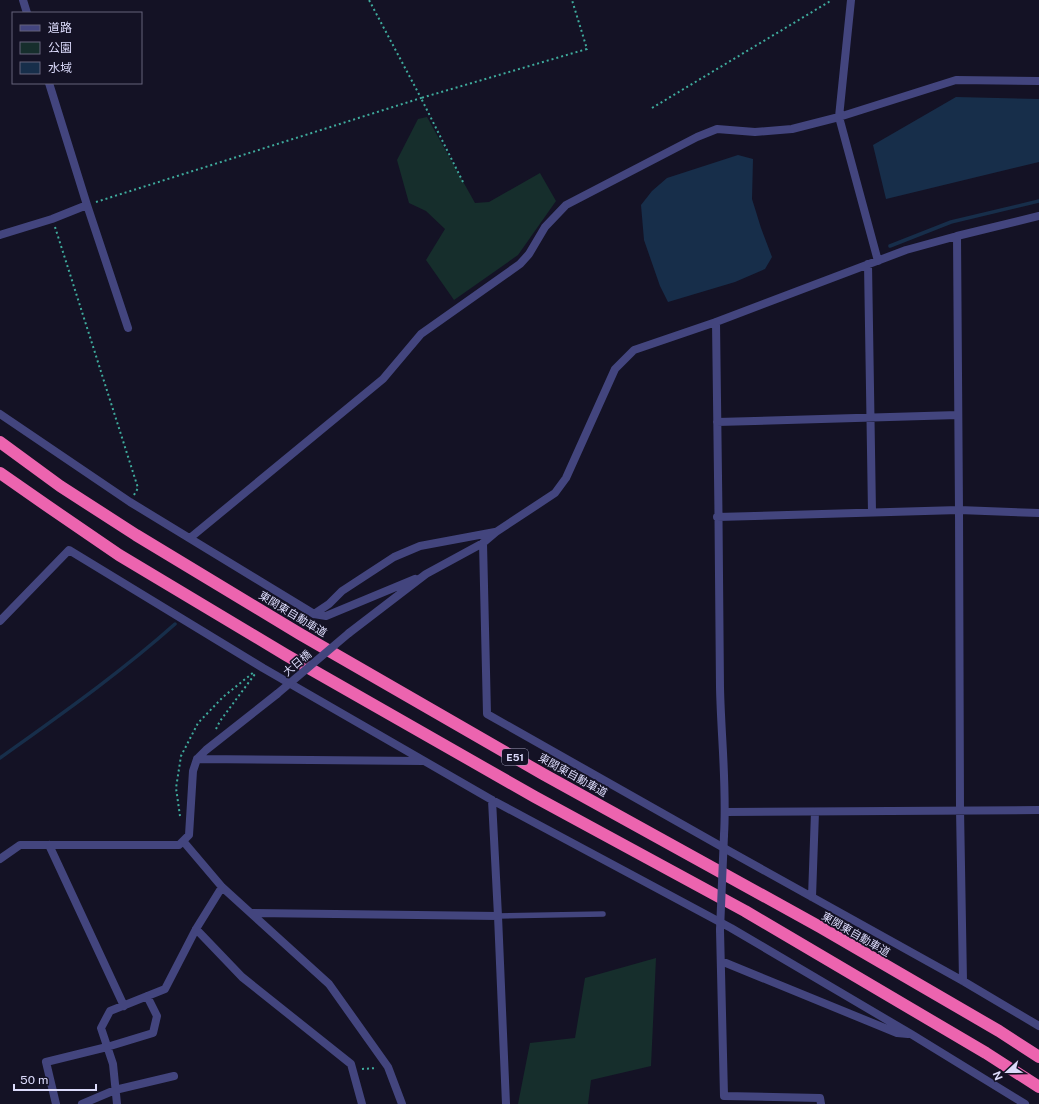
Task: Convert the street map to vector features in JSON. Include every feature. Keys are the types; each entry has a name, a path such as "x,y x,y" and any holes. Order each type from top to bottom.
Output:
{"highway":[{"name":"東関東自動車道","path":"0,442 60,486 136,535 300,634 550,777 827,931 999,1031 1039,1056"},
{"name":"E51","path":"0,473 119,555 286,655 535,797 745,911 986,1053 1039,1087"}],"street":[{"path":"23,0 27,12"},
{"path":"851,0 839,117 878,261"},
{"path":"190,538 383,379 421,334 520,264 529,254 545,227 566,205 709,131 717,129 755,132 792,129 839,117 956,80 1039,81"},
{"path":"49,84 87,205 128,328"},
{"path":"0,235 52,219 87,205"},
{"path":"0,414 130,502 314,614 326,616 426,574 483,543 496,532 555,493 566,478 615,369 634,350 716,322 906,250 1039,216"},
{"path":"957,236 960,809 963,981"},
{"path":"868,264 872,512"},
{"path":"716,322 721,714 724,750 725,812 720,930 724,1096 820,1098 821,1104"},
{"path":"717,422 958,415"},
{"path":"718,517 959,510 1039,513"},
{"path":"314,614 342,591 394,557 420,546 496,532"},
{"path":"483,543 487,714 963,981 1039,1026"},
{"path":"0,621 69,550 260,666 492,800 731,928 911,1034 1025,1104"},
{"name":"大日橋","path":"197,759 349,633 426,574"},
{"path":"0,859 20,845 179,845 189,835 193,771 197,759 424,761"},
{"path":"492,800 506,1104"},
{"path":"725,812 960,809 1039,810"},
{"path":"812,897 815,812"},
{"path":"183,841 222,887 329,984 388,1067 402,1104"},
{"path":"49,845 124,1006"},
{"path":"117,1104 113,1064 100,1028 110,1011 165,989 196,929 222,887"},
{"path":"251,913 498,916"},
{"path":"196,929 242,977 351,1064 362,1104"},
{"path":"721,961 898,1033 911,1034"},
{"path":"56,1104 46,1062 107,1047 153,1033 157,1016 147,996"},
{"path":"82,1104 115,1090 174,1076"}],"lane":[{"path":"498,916 603,914"}],"path":[{"path":"369,0 421,98 463,182"},
{"path":"87,205 421,98 587,49 572,0"},
{"path":"652,108 832,0"},
{"path":"52,219 138,488 130,502"},
{"path":"206,750 220,721 260,666"},
{"path":"352,1070 388,1067"}],"green space":[{"path":"427,117 475,203 489,202 540,173 556,201 518,255 454,300 426,260 445,229 426,211 409,203 397,160 418,119"},
{"path":"656,958 651,1066 591,1080 588,1104 518,1104 530,1043 575,1038 585,978"}],"water":[{"path":"956,97 1039,99 1039,162 886,199 873,145"},
{"path":"738,155 753,159 752,199 772,257 765,269 735,282 668,302 660,286 644,240 641,205 652,191 667,178"}],"waterway":[{"path":"890,246 951,222 1039,201"},
{"path":"0,758 111,677 175,624"}]}
